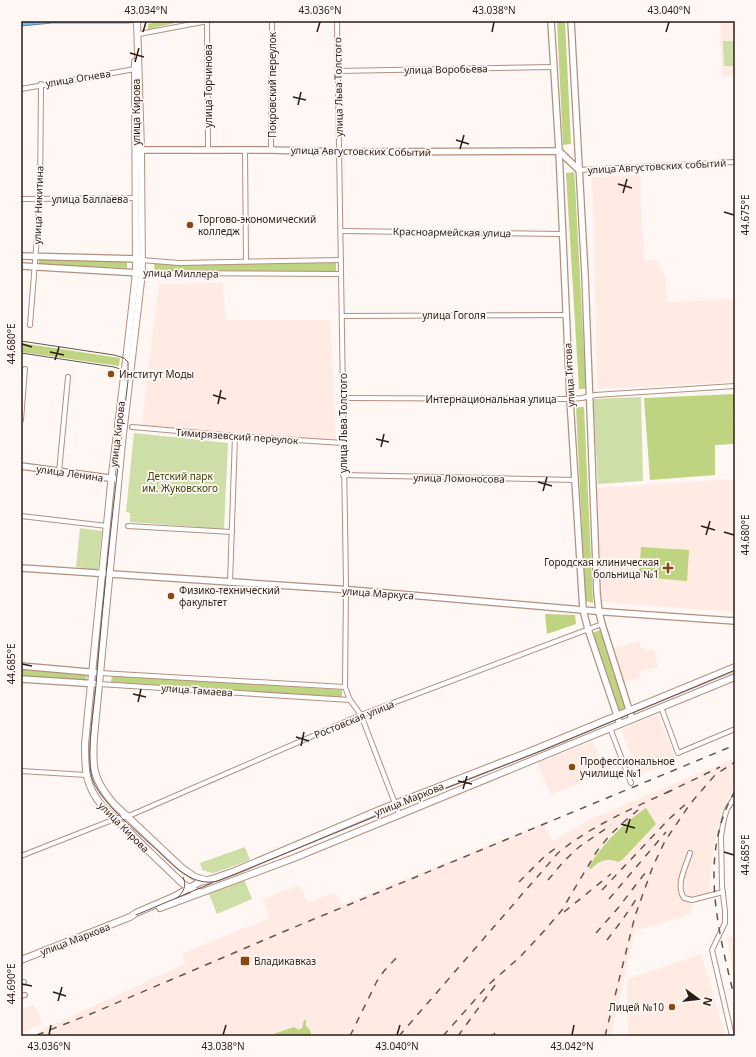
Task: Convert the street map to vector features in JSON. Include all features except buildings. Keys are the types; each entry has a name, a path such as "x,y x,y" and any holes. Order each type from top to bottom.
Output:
{"main road":[{"path":"137,21 138,33"},
{"name":"улица Кирова","path":"138,33 135,69 138,150 135,198 139,259"},
{"name":"улица Кирова","path":"138,33 139,273 98,684 93,755 95,775 106,795 126,816 182,868 195,877 206,880"},
{"name":"улица Кирова","path":"139,273 107,526 85,744 86,774 89,787 96,799 115,819 176,877 189,888 199,892"},
{"name":"улица Маркова","path":"21,960 130,917 206,880 235,871 395,804 630,711 735,667"},
{"name":"улица Маркова","path":"130,917 137,917 199,892 294,858 735,677"},
{"path":"173,897 178,891 179,887 176,877"}],"street":[{"path":"138,33 208,21"},
{"name":"улица Торчинова","path":"208,21 208,150"},
{"name":"Покровский переулок","path":"271,150 272,21"},
{"name":"улица Льва Толстого","path":"337,21 346,590 344,687 350,700 361,715 399,814"},
{"name":"улица Титова","path":"551,21 559,151 570,399 583,610 620,724"},
{"name":"улица Титова","path":"571,21 586,275 597,593 602,624 632,719"},
{"name":"улица Воробьёва","path":"338,71 554,67"},
{"name":"улица Огнева","path":"21,89 41,84 135,69"},
{"name":"улица Никитина","path":"30,325 40,199 41,84"},
{"name":"улица Августовских Событий","path":"138,150 271,150 340,152 559,151 579,170"},
{"path":"245,150 246,262"},
{"name":"улица Августовских событий","path":"579,170 735,162"},
{"name":"улица Баллаева","path":"21,199 135,198"},
{"name":"Красноармейская улица","path":"341,231 562,234"},
{"name":"улица Миллера","path":"21,256 139,259 179,262 341,260"},
{"name":"улица Миллера","path":"21,266 139,273 341,274"},
{"name":"улица Гоголя","path":"342,316 567,315"},
{"path":"21,420 25,368"},
{"path":"59,472 68,377"},
{"name":"Интернациональная улица","path":"343,398 570,399 590,396 735,386"},
{"name":"Тимирязевский переулок","path":"132,427 343,443"},
{"path":"230,583 235,436"},
{"name":"улица Ленина","path":"21,466 119,480"},
{"name":"улица Ломоносова","path":"343,475 575,480"},
{"path":"21,516 107,526"},
{"path":"128,526 232,532"},
{"name":"улица Маркуса","path":"21,568 346,590 599,612 735,621"},
{"name":"Ростовская улица","path":"21,856 126,816 361,715 602,624"},
{"name":"улица Тамаева","path":"21,666 100,673 344,687"},
{"name":"улица Тамаева","path":"21,679 350,700"},
{"path":"661,707 678,752 735,729"},
{"path":"610,728 631,783"},
{"path":"21,771 86,774"},
{"path":"732,1036 712,950 724,923 725,911 720,836 727,809 735,797"},
{"path":"690,853 681,880 680,889 684,898 692,900 724,892"}],"shaded area":[{"path":"720,21 735,21 735,76 722,76"},
{"path":"640,175 644,261 656,260 666,278 667,302 735,299 735,382 597,389 592,177"},
{"path":"223,283 226,320 330,320 336,440 142,426 159,284"},
{"name":"Городская клиническая больница №1","path":"735,479 735,612 602,602 597,488"},
{"path":"639,641 641,648 645,647 647,651 653,649 658,667 639,672 641,677 622,683 612,649"},
{"path":"657,714 676,760 640,775 621,730"},
{"name":"Профессиональное училище №1","path":"593,742 606,772 551,795 537,763"},
{"path":"735,758 735,787 723,806 713,848 709,894 693,896 691,914 635,931 611,1036 41,1036 39,1031 185,964 182,954 270,918 263,899 299,885 308,903 335,892 341,905 544,823 552,841 591,819"},
{"path":"735,934 735,985 727,938"},
{"name":"Лицей №10","path":"701,954 725,1034 724,1036 628,1036 627,979"},
{"path":"34,1004 42,1024 21,1033 21,1010"}],"green space":[{"path":"160,21 184,21 148,29 148,24"},
{"path":"557,21 565,21 571,144 563,145"},
{"path":"723,41 735,41 735,66 724,66"},
{"path":"574,172 586,389 579,389 566,173"},
{"path":"39,260 127,261 127,268 39,264"},
{"path":"336,263 336,271 155,272 154,264"},
{"path":"21,343 120,358 119,366 21,352"},
{"path":"735,394 735,411 733,413 734,444 715,445 715,475 650,480 644,398"},
{"path":"641,397 643,481 598,484 593,399"},
{"path":"576,407 584,407 593,603 585,601"},
{"name":"Детский парк им. Жуковского","path":"134,433 228,443 224,529 130,522 130,513 126,512"},
{"path":"80,528 102,531 98,570 76,567"},
{"path":"641,547 689,550 687,581 639,577"},
{"path":"545,614 575,615 576,624 547,634"},
{"path":"600,630 626,709 618,713 592,633"},
{"path":"21,669 87,674 86,681 21,676"},
{"path":"112,675 342,690 342,697 111,682"},
{"path":"646,808 656,824 622,860 618,862 607,860 597,864 591,869 589,868 595,857 614,834"},
{"path":"245,847 250,860 217,872 212,873 202,870 200,863"},
{"path":"244,879 252,899 217,914 209,894"},
{"path":"304,1020 306,1020 306,1026 311,1033 309,1036 271,1036 294,1027 299,1030 302,1028"}],"water":[{"path":"21,21 148,21 128,23 52,23 21,26"}],"tram line":[{"path":"21,341 114,355 124,358 128,362 128,381 106,571 91,734 91,772 93,781 98,790 113,809 171,864 193,878 200,881 218,881 396,808 546,749 735,670"},
{"path":"21,353 114,367 125,373 125,380"},
{"path":"177,898 184,888 185,883 183,877"},
{"path":"136,915 212,883"}],"railway":[{"path":"37,1035 735,745"},
{"path":"605,1036 635,916 653,866 665,841 690,804 715,775 735,762"},
{"path":"666,793 720,767"},
{"path":"399,1036 558,853 584,834 598,826 626,811 670,791"},
{"path":"735,791 723,816 717,842 714,868 718,922 735,1000"},
{"path":"602,890 669,819 688,802"},
{"path":"443,1036 488,985 520,957 545,930 562,910 597,851 610,835 638,810"},
{"path":"548,880 564,861 579,847 611,825"},
{"path":"609,899 666,832"},
{"path":"519,882 545,856 560,845"},
{"path":"596,933 618,908 649,868"},
{"path":"564,912 611,874"},
{"path":"607,940 637,898"},
{"path":"350,1036 377,981 399,955"},
{"path":"458,1036 496,984"},
{"path":"492,1036 495,1033"}],"place":[{"name":"Торгово-экономический колледж","path":"190,225"},
{"name":"Институт Моды","path":"111,374"},
{"name":"Городская клиническая больница №1","path":"668,568"},
{"name":"Физико-технический факультет","path":"171,596"},
{"name":"Профессиональное училище №1","path":"572,767"},
{"name":"Владикавказ","path":"245,961"},
{"name":"Лицей №10","path":"672,1007"}]}
